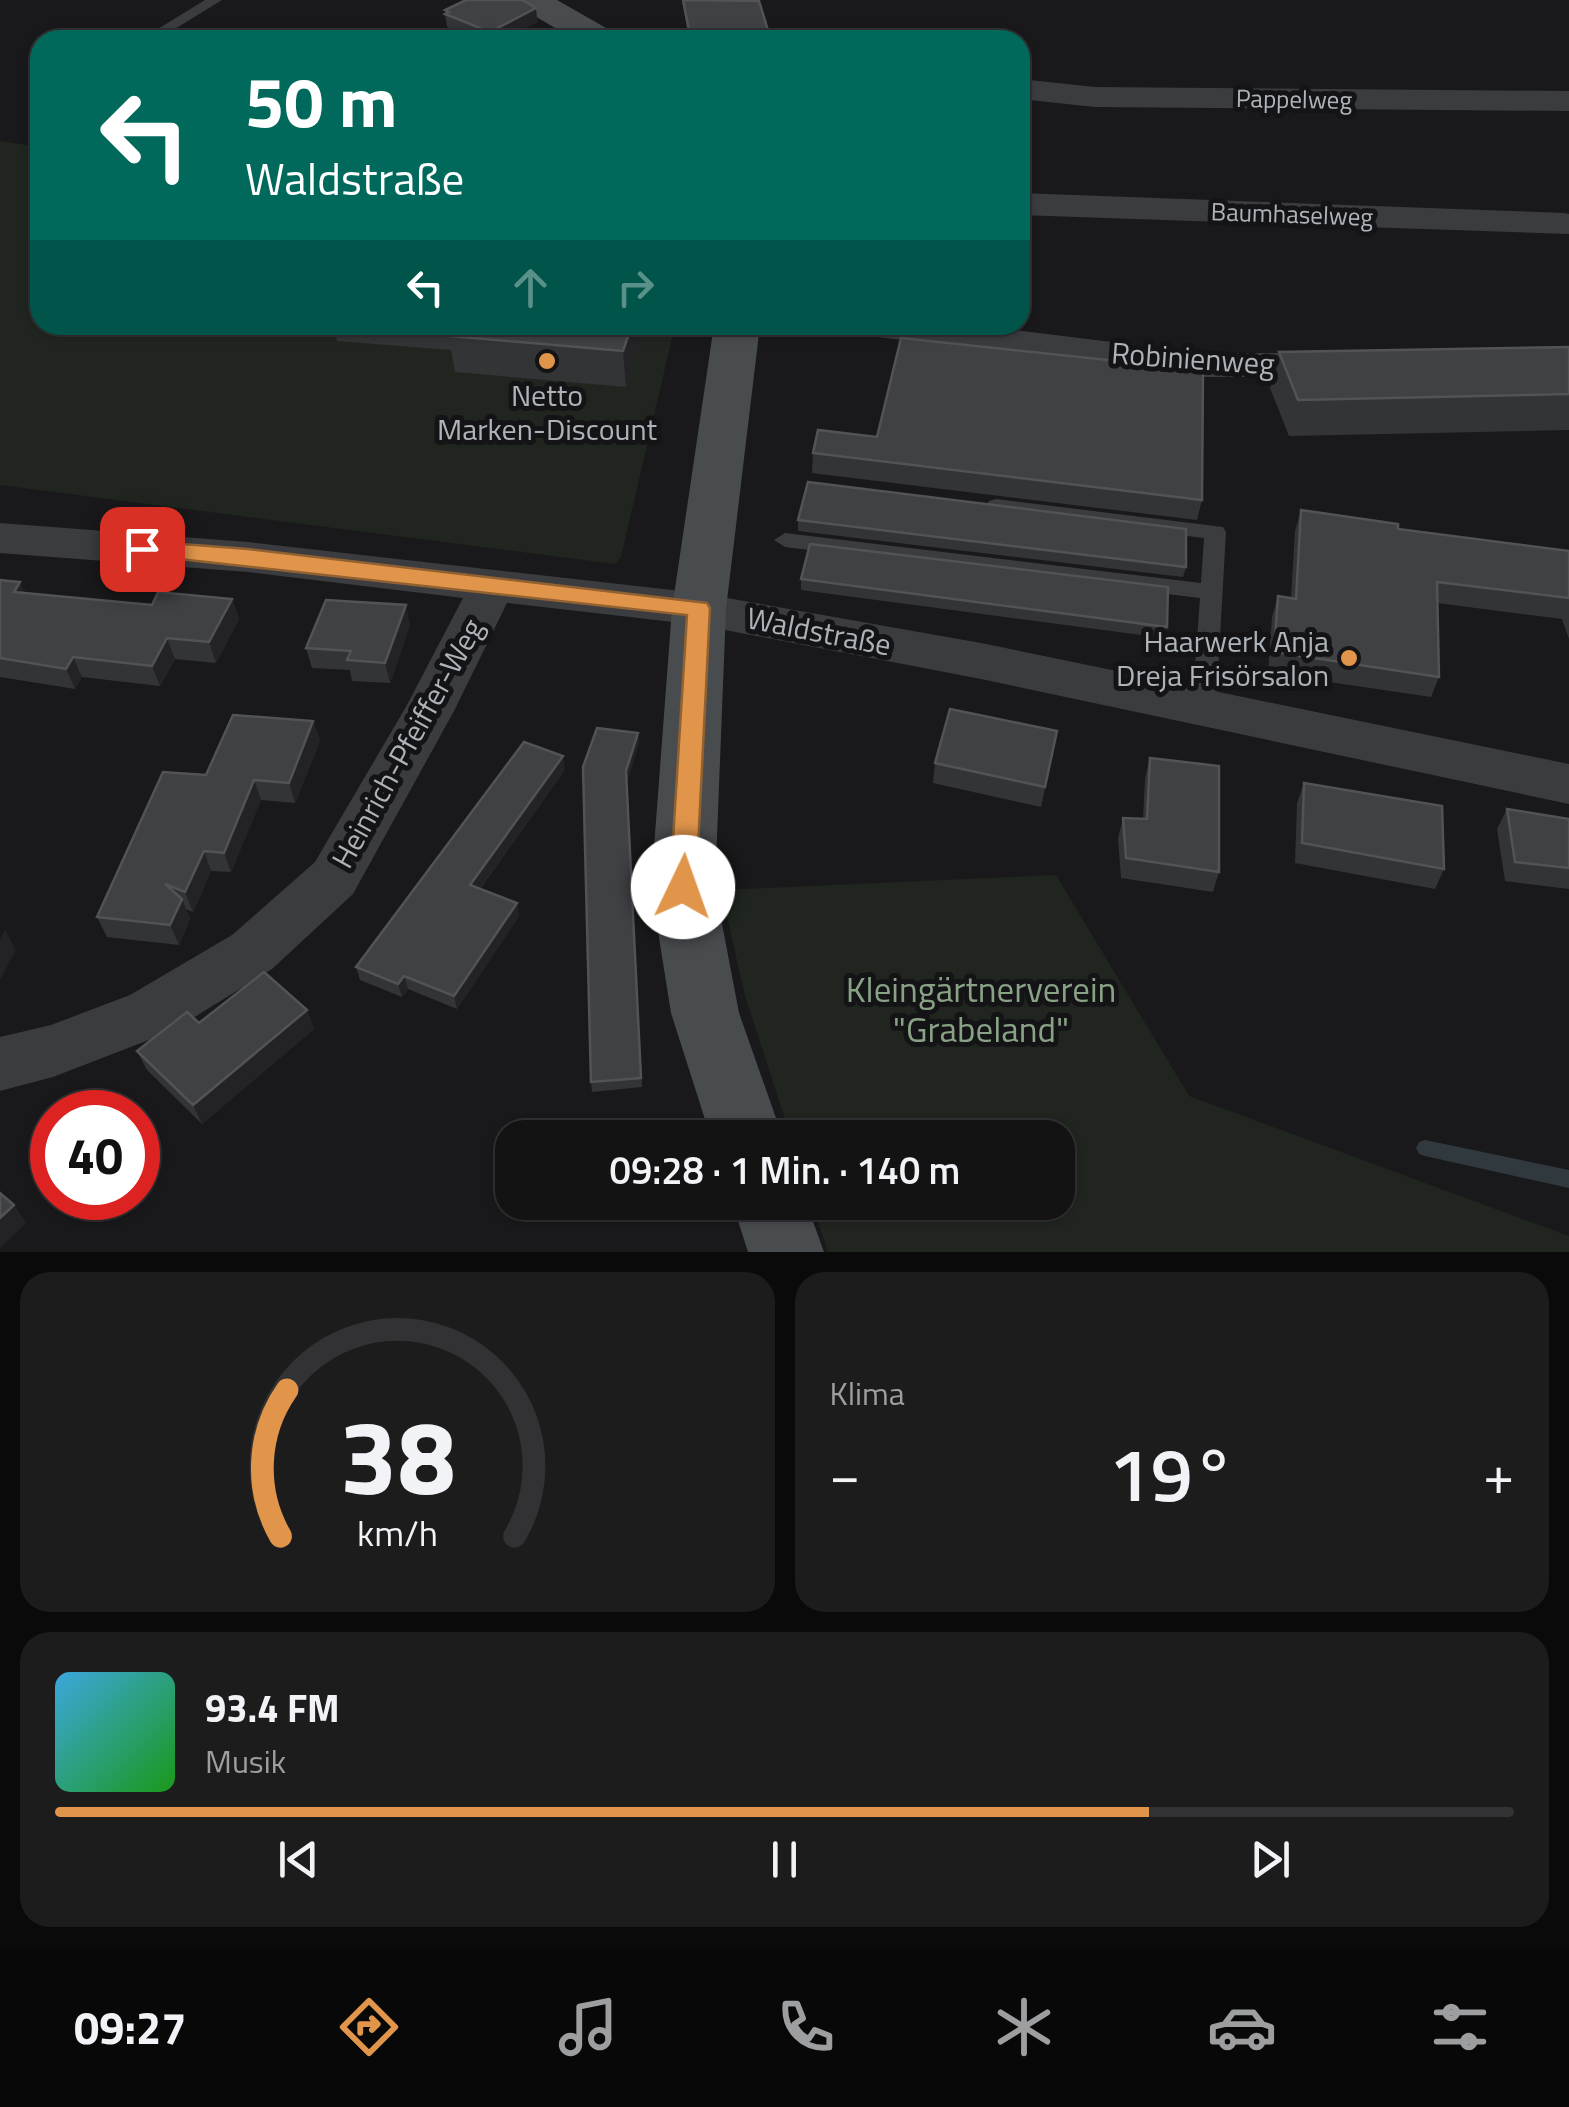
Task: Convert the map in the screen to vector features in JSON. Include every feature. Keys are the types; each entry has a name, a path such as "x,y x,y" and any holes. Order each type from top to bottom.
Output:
{"street":[{"path":"532,0 585,30"},
{"name":"Pappelweg","path":"1030,91 1095,97 1569,101"},
{"name":"Baumhaselweg","path":"1030,204 1564,224"},
{"path":"735,335 699,608 683,887 705,1013 741,1120"},
{"name":"Robinienweg","path":"961,335 1202,364 1376,366"},
{"name":"Waldstraße","path":"0,538 248,556 699,608 1204,707 1569,784"},
{"name":"Heinrich-Pfeiffer-Weg","path":"0,1064 54,1051 152,1013 252,952 334,878 430,711 493,584"},
{"path":"775,1220 786,1252"}],"lane":[{"path":"164,30 215,0"},
{"path":"983,504 1215,532 1204,707"},
{"path":"785,540 1211,592"}],"green space":[{"path":"0,141 30,146 30,335 673,335 621,557 615,564 0,485"},
{"name":"Kleingärtnerverein \"Grabeland\"","path":"1056,875 1189,1096 1569,1236 1569,1252 828,1252 818,1220 1075,1220 1075,1120 785,1120 745,996 721,890"}],"building":[{"path":"466,0 522,0 536,8 494,30 445,14 449,12 445,10"},
{"path":"683,0 759,1 768,30 689,30"},
{"path":"450,335 629,335 623,351"},
{"path":"901,338 1203,370 1202,500 813,453 818,430 877,437"},
{"path":"1569,347 1569,394 1298,400 1279,352"},
{"path":"808,482 1186,529 1186,567 798,520"},
{"path":"1301,510 1398,524 1398,529 1569,551 1569,598 1437,582 1439,677 1274,652 1278,596 1296,599"},
{"path":"810,544 1168,587 1167,627 801,579"},
{"path":"0,580 20,582 14,592 152,605 158,592 232,599 209,642 167,638 152,666 73,657 66,669 0,658"},
{"path":"326,600 406,605 385,663 347,660 351,651 306,648"},
{"path":"950,709 1057,731 1045,787 935,763"},
{"path":"233,715 313,721 289,783 254,780 224,853 204,851 185,892 165,884 182,899 170,925 97,917 163,772 206,775"},
{"path":"597,728 638,733 626,771 641,1078 591,1082 583,767"},
{"path":"524,742 563,756 470,885 517,903 454,996 404,976 398,984 356,967"},
{"path":"1150,758 1219,766 1219,872 1126,858 1123,818 1147,819"},
{"path":"1304,783 1442,806 1444,869 1302,843"},
{"path":"1507,809 1569,819 1569,868 1515,862"},
{"path":"264,972 307,1010 193,1105 137,1051 187,1012 199,1023"},
{"path":"0,1193 14,1205 0,1218"}],"waterway":[{"path":"1425,1148 1569,1179"}],"place":[{"name":"Netto Marken-Discount","path":"547,361"},
{"name":"Haarwerk Anja Dreja Frisörsalon","path":"1349,658"}],"route":[{"path":"142,549 248,556 699,608 683,887"}]}
